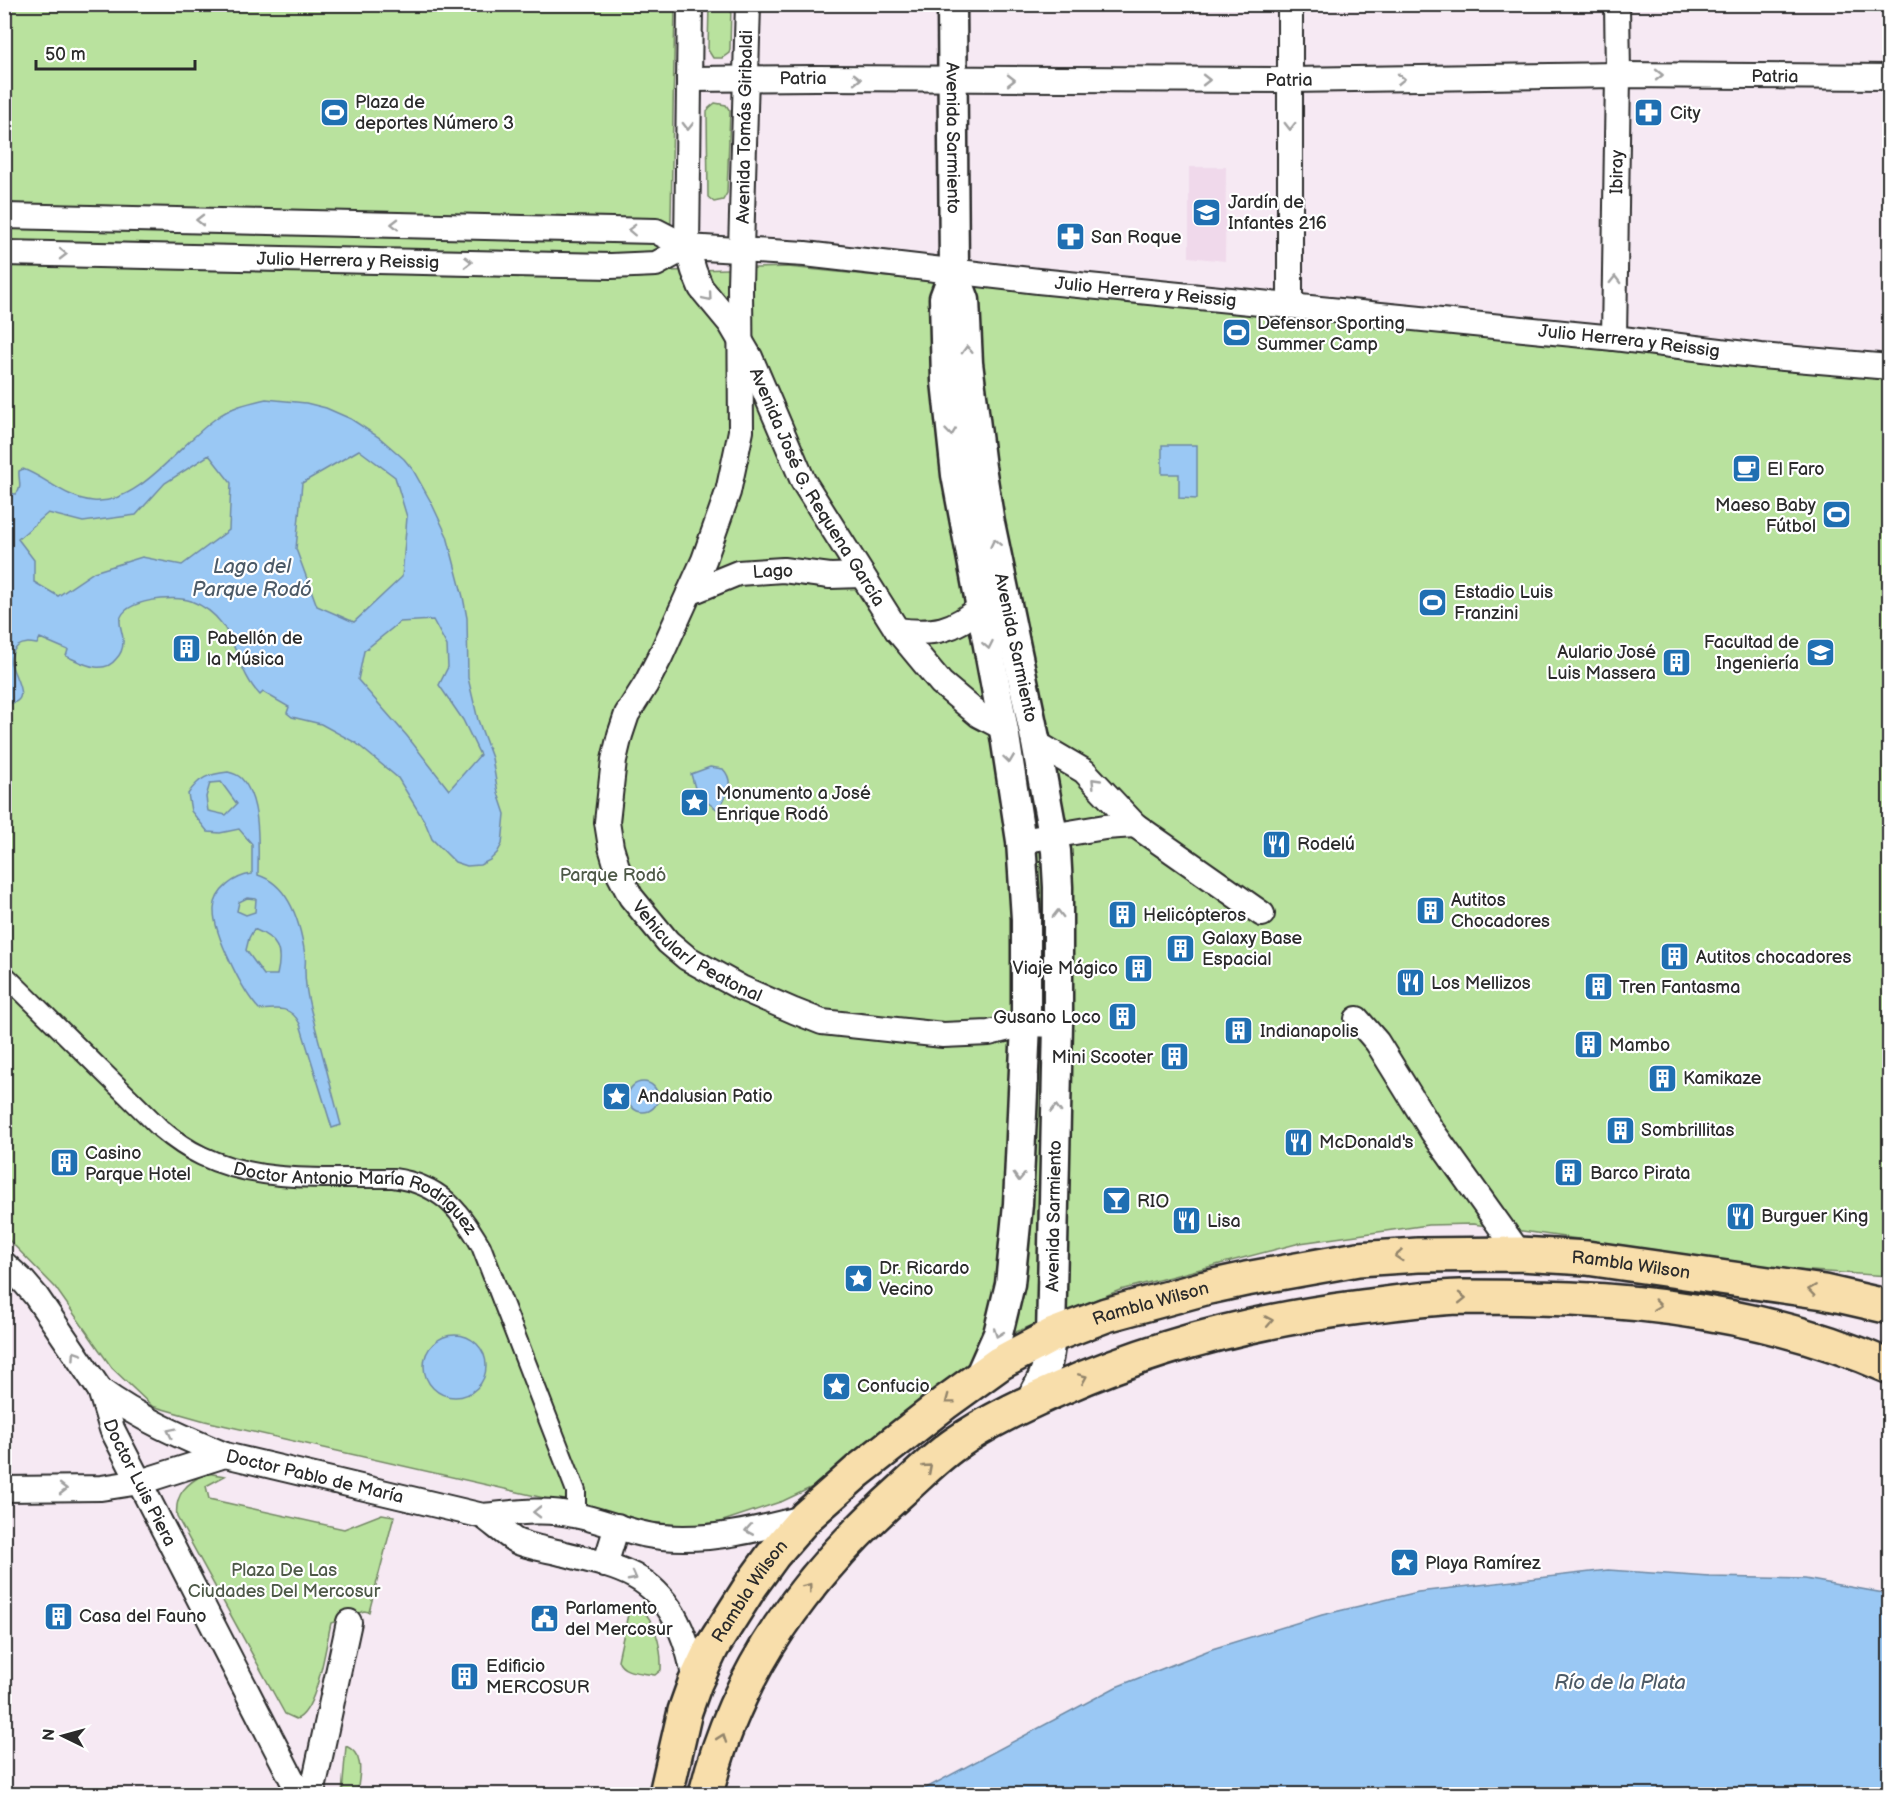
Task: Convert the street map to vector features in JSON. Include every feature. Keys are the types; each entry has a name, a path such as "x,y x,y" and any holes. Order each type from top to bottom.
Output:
{"main road":[{"name":"Rambla Wilson","path":"666,1794 695,1683 712,1647 773,1555 806,1517 858,1471 1008,1358 1051,1336 1106,1315 1205,1288 1348,1260 1418,1255 1520,1254 1587,1258 1883,1302"},
{"name":"Rambla Wilson","path":"706,1794 726,1728 742,1691 774,1635 823,1569 884,1506 954,1444 1029,1402 1121,1362 1191,1340 1254,1324 1326,1311 1458,1297 1580,1298 1655,1304 1699,1311 1787,1331 1890,1367"}],"street":[{"path":"687,247 690,4"},
{"name":"Avenida Tomás Giribaldi","path":"742,249 748,4"},
{"name":"Avenida Sarmiento","path":"952,4 954,271 965,300 968,363 990,523 1054,835 1058,887 1058,1025 1051,1336 1049,1361 1044,1380 1029,1402"},
{"path":"1290,4 1290,306"},
{"name":"Ibiray","path":"1614,338 1617,4"},
{"name":"Patria","path":"689,79 1290,80 1618,75 1890,77"},
{"name":"Julio Herrera y Reissig","path":"4,216 656,231 687,247 742,249 1614,338 1761,356 1890,367"},
{"name":"Julio Herrera y Reissig","path":"4,253 610,266 656,264 687,247"},
{"name":"Avenida José G. Requena García","path":"687,247 701,288 730,323 750,357 803,481 897,630 941,683 979,715 1004,728"},
{"name":"Avenida José G. Requena García","path":"742,249 740,285 742,341"},
{"name":"Avenida Sarmiento","path":"954,271 944,298 946,381 956,475 1004,728 1021,841 1026,919 1026,1024 1018,1204 1010,1284 998,1334 978,1379"},
{"name":"Vehicular/ Peatonal","path":"742,341 741,431 728,492 690,593 646,684 627,714 614,760 607,822 619,874 631,897 669,942 687,958 741,988 822,1022 943,1035 989,1033 1026,1024"},
{"name":"Lago","path":"690,593 738,573 783,570 830,576 862,575"},
{"path":"897,630 931,632 947,628 960,623 981,606"},
{"path":"1036,743 1084,771 1136,825 1262,914"},
{"path":"1021,841 1105,827 1136,825"},
{"name":"Doctor Antonio María Rodríguez","path":"4,974 160,1128 201,1156 250,1172 283,1176 393,1178 410,1180 440,1193 466,1221 481,1246 576,1491 576,1515"},
{"path":"1357,1019 1377,1042 1432,1131 1520,1254"},
{"path":"1026,1024 1058,1025"},
{"name":"Doctor Luis Piera","path":"4,1264 24,1281 36,1296 100,1390 112,1429 298,1794"},
{"name":"Doctor Luis Piera","path":"100,1390 118,1404 172,1433 225,1455"},
{"name":"Doctor Pablo de María","path":"4,1489 101,1488 140,1482 225,1455 483,1516 557,1511 659,1537 685,1539 738,1532 806,1517"},
{"name":"Doctor Pablo de María","path":"483,1516 517,1541 605,1565 635,1576 659,1594 680,1629 693,1666 695,1683"},
{"path":"605,1565 617,1526"},
{"path":"312,1794 349,1622"}],"shaded area":[{"name":"Jardín de Infantes 216","path":"1189,167 1226,167 1225,261 1189,257"}],"green space":[{"name":"Parque Rodó","path":"4,5 675,5 670,271 788,267 1889,377 1889,1276 1796,1270 1473,1224 1428,1225 1300,1243 1120,1290 1016,1332 823,1482 783,1501 720,1522 689,1526 650,1522 205,1421 152,1406 112,1368 55,1287 5,1236"},
{"path":"709,5 731,5 730,49 729,53 722,58 713,58 708,50"},
{"path":"715,103 726,105 730,111 727,193 723,200 714,202 708,197 707,112"},
{"name":"Plaza De Las Ciudades Del Mercosur","path":"206,1473 225,1476 206,1486 209,1499 344,1529 382,1514 394,1516 369,1612 364,1611 331,1623 315,1692 303,1714 296,1719 285,1714 177,1517 178,1502 183,1490"},
{"path":"632,1604 646,1615 655,1632 660,1652 661,1670 655,1675 628,1670 620,1665 618,1660"},
{"path":"346,1746 352,1750 359,1761 357,1794 342,1794"}],"water":[{"name":"Lago del Parque Rodó","path":"266,399 306,403 326,408 351,419 380,438 413,470 447,536 467,618 468,678 478,720 492,758 498,793 505,814 502,844 490,860 480,865 467,866 455,862 432,839 425,822 398,778 356,743 321,724 292,717 287,713 289,707 263,692 260,695 251,683 233,643 218,619 207,609 191,601 174,598 151,600 131,607 120,620 123,639 121,651 111,664 105,667 79,662 66,656 68,650 40,638 37,644 20,645 13,652 11,661 21,694 14,702 5,703 4,559 8,550 5,534 5,493 16,494 18,492 19,471 23,469 83,499 110,500 143,483 202,430 227,411","holes":["359,450 395,477 407,517 402,577 354,622 317,606 296,549 302,483","209,455 231,483 229,530 182,565 142,557 94,572 58,596 34,582 34,560 18,539 48,513 83,522 136,515 165,483","433,620 447,646 448,667 439,685 463,720 480,755 449,790 407,736 358,680 364,651 400,622"]},
{"path":"1162,445 1197,445 1197,499 1179,498 1179,474 1162,474"},
{"path":"710,767 723,769 729,779 728,789 718,810 697,795 691,774"},
{"path":"228,772 241,778 253,798 258,838 258,875 269,880 286,897 297,920 305,958 305,979 309,1002 341,1125 332,1128 300,1024 292,1014 283,1009 260,1010 238,977 218,933 215,902 227,885 252,874 252,844 239,829 220,833 208,832 191,811 188,794 200,780 210,775","holes":["221,782 237,804 226,815 208,811 206,797 210,783","247,898 256,899 255,912 246,915 237,911 239,902","254,929 269,937 277,946 279,952 277,975 264,975 246,950"]},
{"path":"643,1082 654,1086 658,1097 654,1108 643,1112 632,1108 628,1097 632,1086"},
{"path":"449,1335 461,1335 477,1344 484,1354 486,1366 484,1378 477,1388 461,1397 449,1397 438,1392 429,1383 424,1372 424,1360 429,1349 438,1340"},
{"name":"Río de la Plata","path":"1608,1570 1710,1577 1805,1579 1889,1594 1889,1794 915,1794 1116,1687 1212,1649 1322,1615 1418,1592"}],"place":[{"name":"Plaza de deportes Número 3","path":"334,112"},
{"name":"City","path":"1649,113"},
{"name":"Jardín de Infantes 216","path":"1207,212"},
{"name":"San Roque","path":"1070,237"},
{"name":"Defensor Sporting Summer Camp","path":"1236,333"},
{"name":"El Faro","path":"1746,469"},
{"name":"Maeso Baby Fútbol","path":"1837,515"},
{"name":"Estadio Luis Franzini","path":"1433,602"},
{"name":"Pabellón de la Música","path":"186,648"},
{"name":"Facultad de Ingeniería","path":"1820,652"},
{"name":"Aulario José Luis Massera","path":"1677,662"},
{"name":"Monumento a José Enrique Rodó","path":"695,803"},
{"name":"Rodelú","path":"1276,844"},
{"name":"Autitos Chocadores","path":"1430,910"},
{"name":"Helicópteros","path":"1122,915"},
{"name":"Galaxy Base Espacial","path":"1181,948"},
{"name":"Autitos chocadores","path":"1675,957"},
{"name":"Viaje Mágico","path":"1139,968"},
{"name":"Los Mellizos","path":"1410,983"},
{"name":"Tren Fantasma","path":"1598,987"},
{"name":"Gusano Loco","path":"1122,1017"},
{"name":"Indianapolis","path":"1239,1031"},
{"name":"Mambo","path":"1588,1045"},
{"name":"Mini Scooter","path":"1174,1057"},
{"name":"Kamikaze","path":"1662,1078"},
{"name":"Andalusian Patio","path":"617,1096"},
{"name":"Sombrillitas","path":"1620,1130"},
{"name":"McDonald's","path":"1298,1142"},
{"name":"Casino Parque Hotel","path":"64,1163"},
{"name":"Barco Pirata","path":"1569,1173"},
{"name":"RIO","path":"1116,1201"},
{"name":"Burguer King","path":"1740,1216"},
{"name":"Lisa","path":"1186,1221"},
{"name":"Dr. Ricardo Vecino","path":"858,1278"},
{"name":"Confucio","path":"836,1386"},
{"name":"Playa Ramírez","path":"1404,1563"},
{"name":"Casa del Fauno","path":"58,1616"},
{"name":"Parlamento del Mercosur","path":"544,1618"},
{"name":"Edificio MERCOSUR","path":"465,1676"}]}
